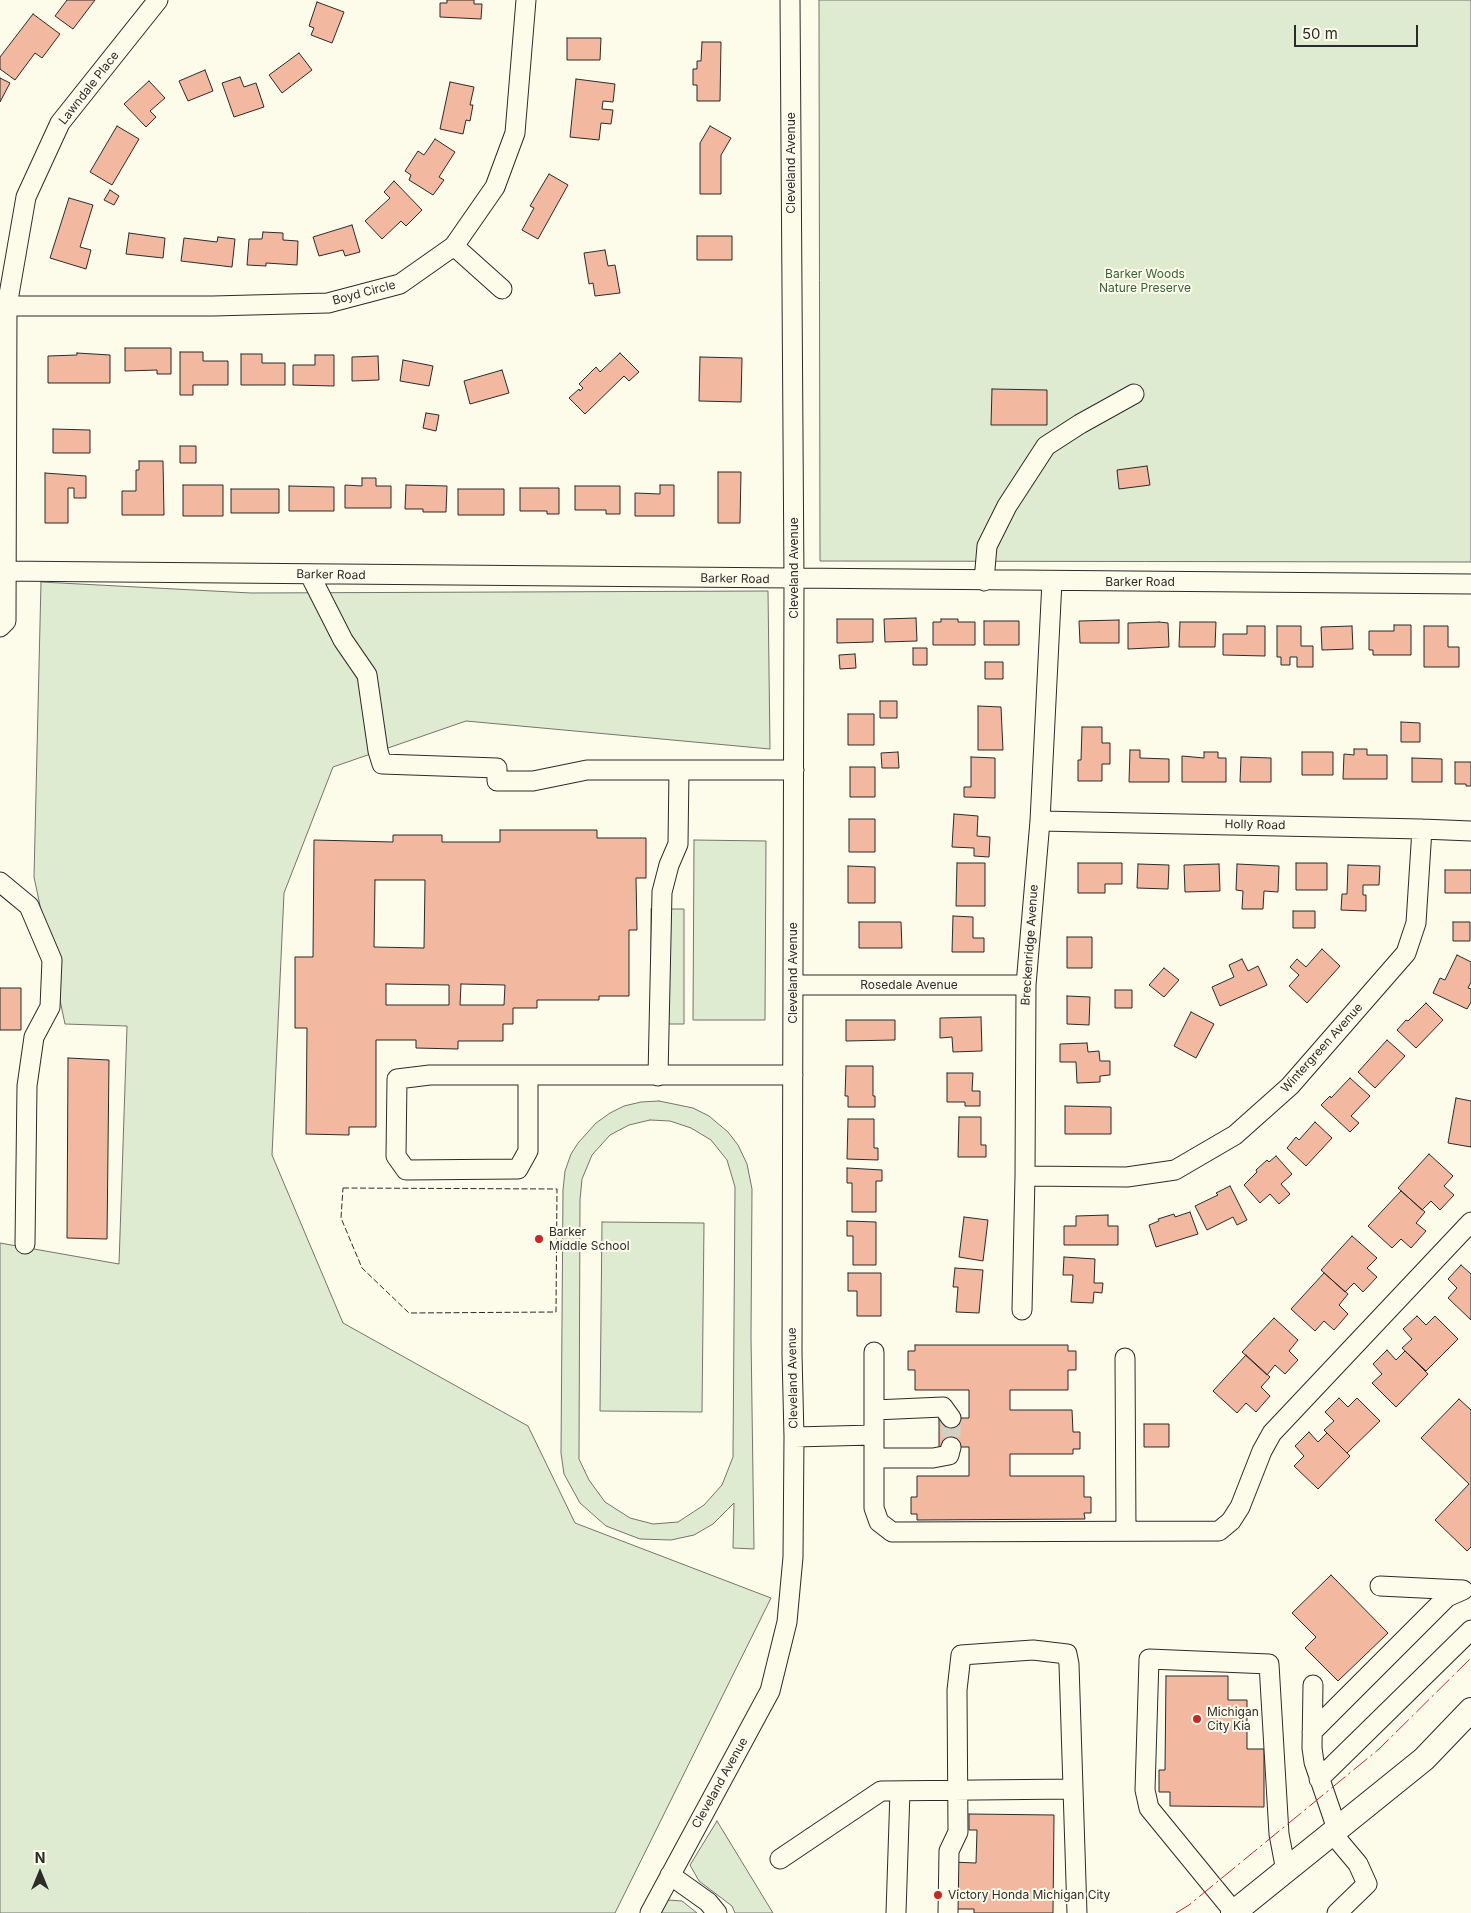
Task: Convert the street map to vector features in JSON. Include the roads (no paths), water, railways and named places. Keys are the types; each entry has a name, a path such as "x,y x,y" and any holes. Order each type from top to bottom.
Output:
{"main road":[{"path":"1234,1913 1424,1759 1471,1710"}],"street":[{"name":"Lawndale Place","path":"0,627 6,621 3,572 3,306 26,197 60,124 158,0"},
{"name":"Boyd Circle","path":"3,306 213,306 328,303 400,284 454,246 495,187 515,133 526,0"},
{"name":"Cleveland Avenue","path":"650,1913 770,1691 787,1622 793,1556 794,579 790,0"},
{"path":"454,246 502,289"},
{"path":"984,581 987,546 1007,506 1046,446 1080,424 1134,394"},
{"name":"Barker Road","path":"3,572 1471,584"},
{"path":"310,574 343,640 367,676 378,751 382,764 496,768 497,781 533,781 587,770 794,770"},
{"name":"Breckenridge Avenue","path":"1022,1310 1026,985 1040,821 1052,581"},
{"path":"658,1076 662,892 669,865 678,844 679,770"},
{"name":"Holly Road","path":"1040,821 1471,831"},
{"name":"Wintergreen Avenue","path":"1025,1176 1127,1177 1175,1170 1235,1135 1290,1086 1406,953 1416,923 1422,829"},
{"path":"0,882 29,906 52,960 50,1007 34,1037 27,1086 25,1244"},
{"name":"Rosedale Avenue","path":"794,984 1026,985"},
{"path":"528,1075 528,1151 518,1169 406,1170 396,1156 397,1079 430,1075 528,1075 658,1076 793,1075"},
{"path":"874,1352 874,1508 879,1522 892,1532 1219,1530 1231,1521 1240,1507 1262,1451 1272,1433 1471,1222"},
{"path":"1125,1358 1126,1531"},
{"path":"874,1410 943,1407 950,1418"},
{"path":"794,1437 874,1435"},
{"path":"874,1458 933,1458 949,1455 951,1447"},
{"path":"1380,1586 1467,1590"},
{"path":"1312,1732 1447,1597 1467,1590"},
{"path":"1319,1779 1471,1630"},
{"path":"948,1913 949,1850 958,1832 958,1690 961,1655 1033,1650 1067,1654 1069,1664 1077,1913"},
{"path":"1234,1913 1149,1808 1145,1790 1149,1658 1268,1664 1279,1834 1286,1870"},
{"path":"1313,1685 1313,1755 1319,1779 1334,1831 1358,1864 1367,1884 1337,1913"},
{"path":"780,1859 881,1792 1073,1789"},
{"path":"896,1913 900,1791"},
{"path":"670,1876 708,1902 717,1913"}],"tunnel":[{"path":"951,1418 951,1447"}],"place":[{"name":"Barker Middle School","path":"539,1239"},
{"name":"Michigan City Kia","path":"1197,1719"},
{"name":"Victory Honda Michigan City","path":"938,1895"}],"park label":[{"name":"Barker Woods Nature Preserve","path":"1145,281"}]}
